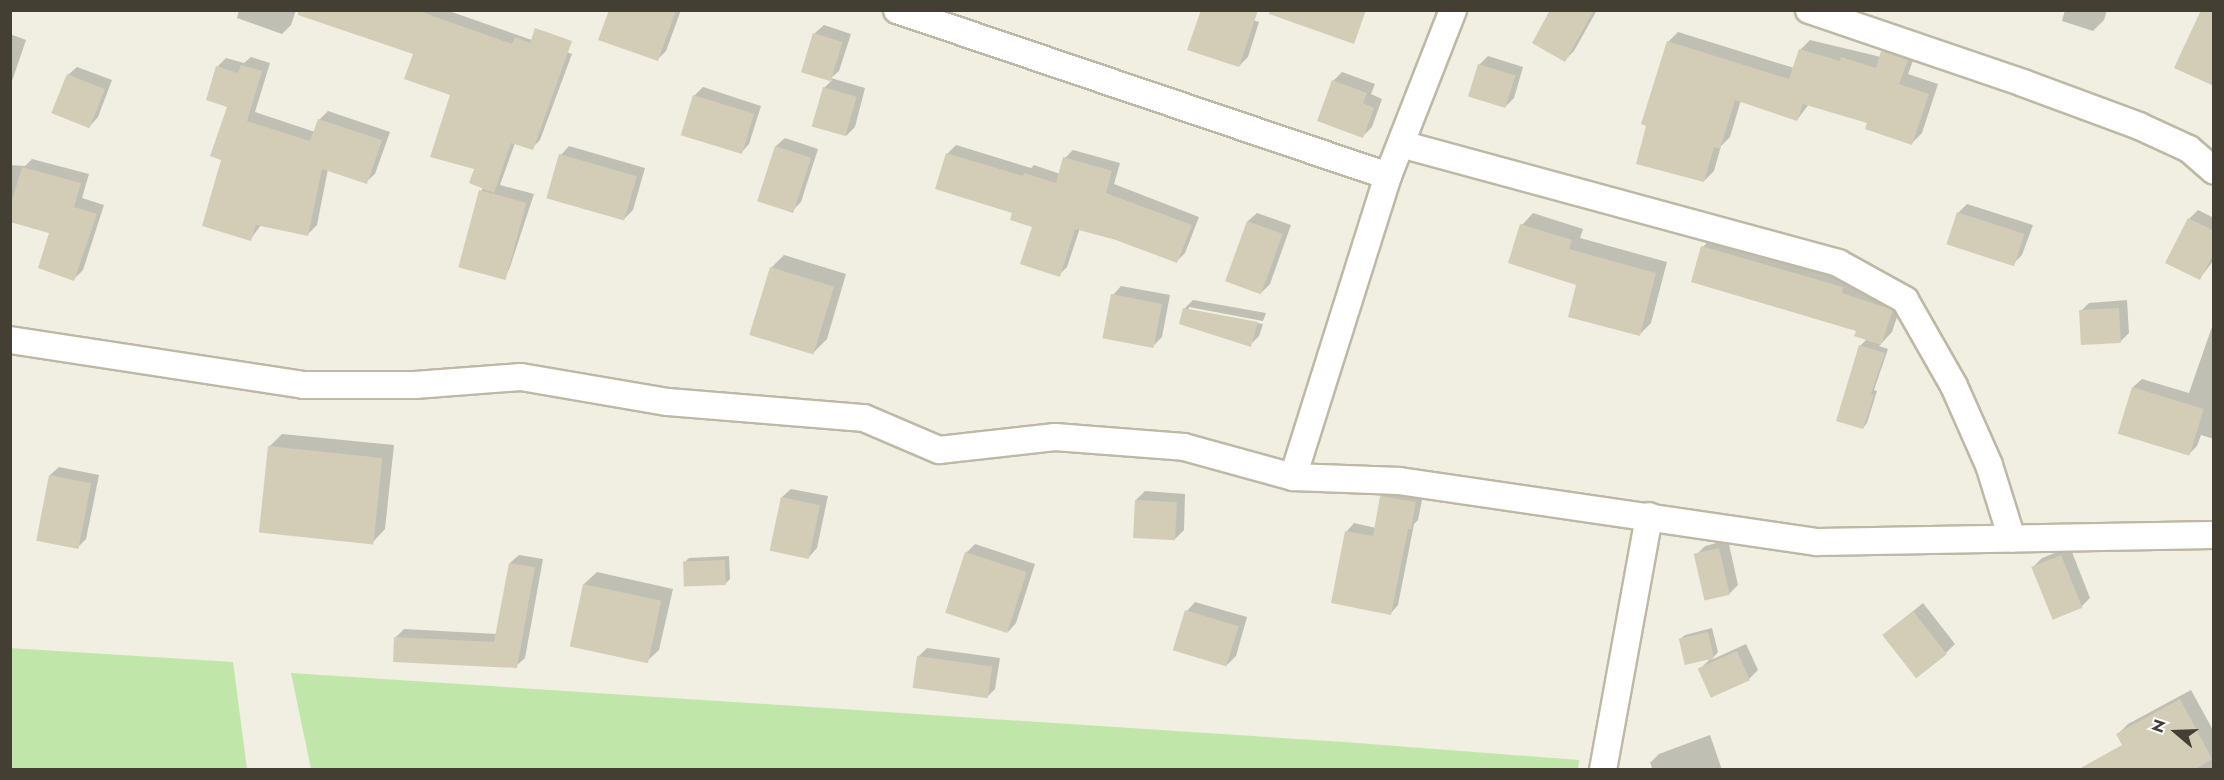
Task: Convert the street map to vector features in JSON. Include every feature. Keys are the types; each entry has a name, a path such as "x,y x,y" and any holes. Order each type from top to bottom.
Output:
{"street":[{"path":"897,10 1388,176"},
{"path":"1293,477 1388,176 1453,10"},
{"path":"1809,10 2023,83 2139,126 2189,149 2214,171"},
{"path":"1401,144 1838,263 1905,300 1959,396 1989,465 2012,539"},
{"path":"10,340 303,385 415,385 521,377 668,402 864,418 939,450 1055,436 1184,447 1293,477 1399,482 1649,516 1817,542 2214,535"},
{"path":"1603,770 1649,516"}],"green space":[{"path":"10,648 233,662 247,769 11,769"},
{"path":"291,673 1344,742 1579,760 1578,770 311,769"}],"building":[{"path":"298,10 416,10 512,44 515,37 530,43 535,28 572,41 533,150 511,143 494,193 469,183 474,169 430,157 450,95 404,79 413,54 298,15"},
{"path":"609,10 676,10 658,61 598,40"},
{"path":"1201,10 1258,10 1239,67 1187,50"},
{"path":"1270,10 1366,10 1354,44 1269,14"},
{"path":"1550,10 1594,10 1565,62 1532,43"},
{"path":"2201,10 2214,10 2214,86 2174,68"},
{"path":"813,33 843,42 831,81 801,72"},
{"path":"1667,41 1789,79 1799,49 1840,61 1841,57 1876,68 1881,51 1908,60 1899,84 1929,94 1912,145 1865,129 1867,123 1803,104 1797,121 1735,100 1720,149 1714,147 1704,182 1636,164 1646,126 1641,124"},
{"path":"1478,64 1515,75 1505,108 1468,97"},
{"path":"241,65 262,71 247,121 310,141 318,119 382,140 367,184 322,169 308,236 256,225 251,241 202,226 221,160 210,156 227,107 206,100 216,66 238,73"},
{"path":"67,74 105,89 89,128 51,113"},
{"path":"1332,80 1367,93 1363,103 1374,108 1363,138 1317,121"},
{"path":"823,87 857,97 845,136 812,126"},
{"path":"693,95 754,114 742,154 681,135"},
{"path":"775,146 811,158 793,213 757,201"},
{"path":"946,153 1023,176 1024,173 1056,183 1063,157 1112,171 1106,193 1192,225 1177,263 1116,240 1075,229 1060,277 1020,264 1032,227 1010,220 1012,213 935,189"},
{"path":"559,154 637,176 624,221 546,198"},
{"path":"22,167 81,183 74,207 97,214 74,281 38,268 49,233 10,222 10,207"},
{"path":"479,190 526,203 506,280 458,267"},
{"path":"1957,212 2025,234 2014,266 1946,244"},
{"path":"2188,218 2214,231 2214,253 2200,280 2165,263"},
{"path":"1247,221 1283,234 1261,294 1225,281"},
{"path":"1520,224 1572,240 1569,249 1656,273 1640,336 1568,317 1576,285 1508,263"},
{"path":"1701,246 1843,287 1842,293 1893,310 1881,345 1854,336 1856,331 1691,282"},
{"path":"770,267 834,287 813,354 749,335"},
{"path":"1111,294 1162,304 1153,348 1102,338"},
{"path":"1183,308 1258,322 1251,347 1179,324"},
{"path":"2119,308 2121,343 2081,345 2079,310"},
{"path":"1859,345 1885,353 1871,394 1874,395 1863,429 1836,421"},
{"path":"2132,387 2204,409 2189,456 2118,434"},
{"path":"268,446 382,458 373,545 259,533"},
{"path":"49,475 91,483 78,549 36,541"},
{"path":"1380,496 1416,502 1411,529 1408,529 1391,615 1331,603 1345,531 1373,536"},
{"path":"781,497 820,505 809,559 770,551"},
{"path":"1135,500 1177,502 1175,540 1133,538"},
{"path":"1719,548 1730,595 1704,601 1694,554"},
{"path":"965,552 1027,572 1007,633 945,613"},
{"path":"2061,555 2082,608 2053,620 2031,567"},
{"path":"725,560 726,585 684,586 683,561"},
{"path":"509,563 535,567 517,668 393,662 394,637 494,642"},
{"path":"583,584 661,601 648,663 570,647"},
{"path":"1185,610 1239,626 1226,667 1173,650"},
{"path":"1913,611 1947,654 1916,678 1882,635"},
{"path":"1708,632 1714,658 1685,665 1679,639"},
{"path":"1737,651 1750,680 1711,698 1698,668"},
{"path":"917,656 992,667 988,698 913,688"},
{"path":"2180,699 2212,759 2194,770 2077,770 2122,745 2116,734"}]}
